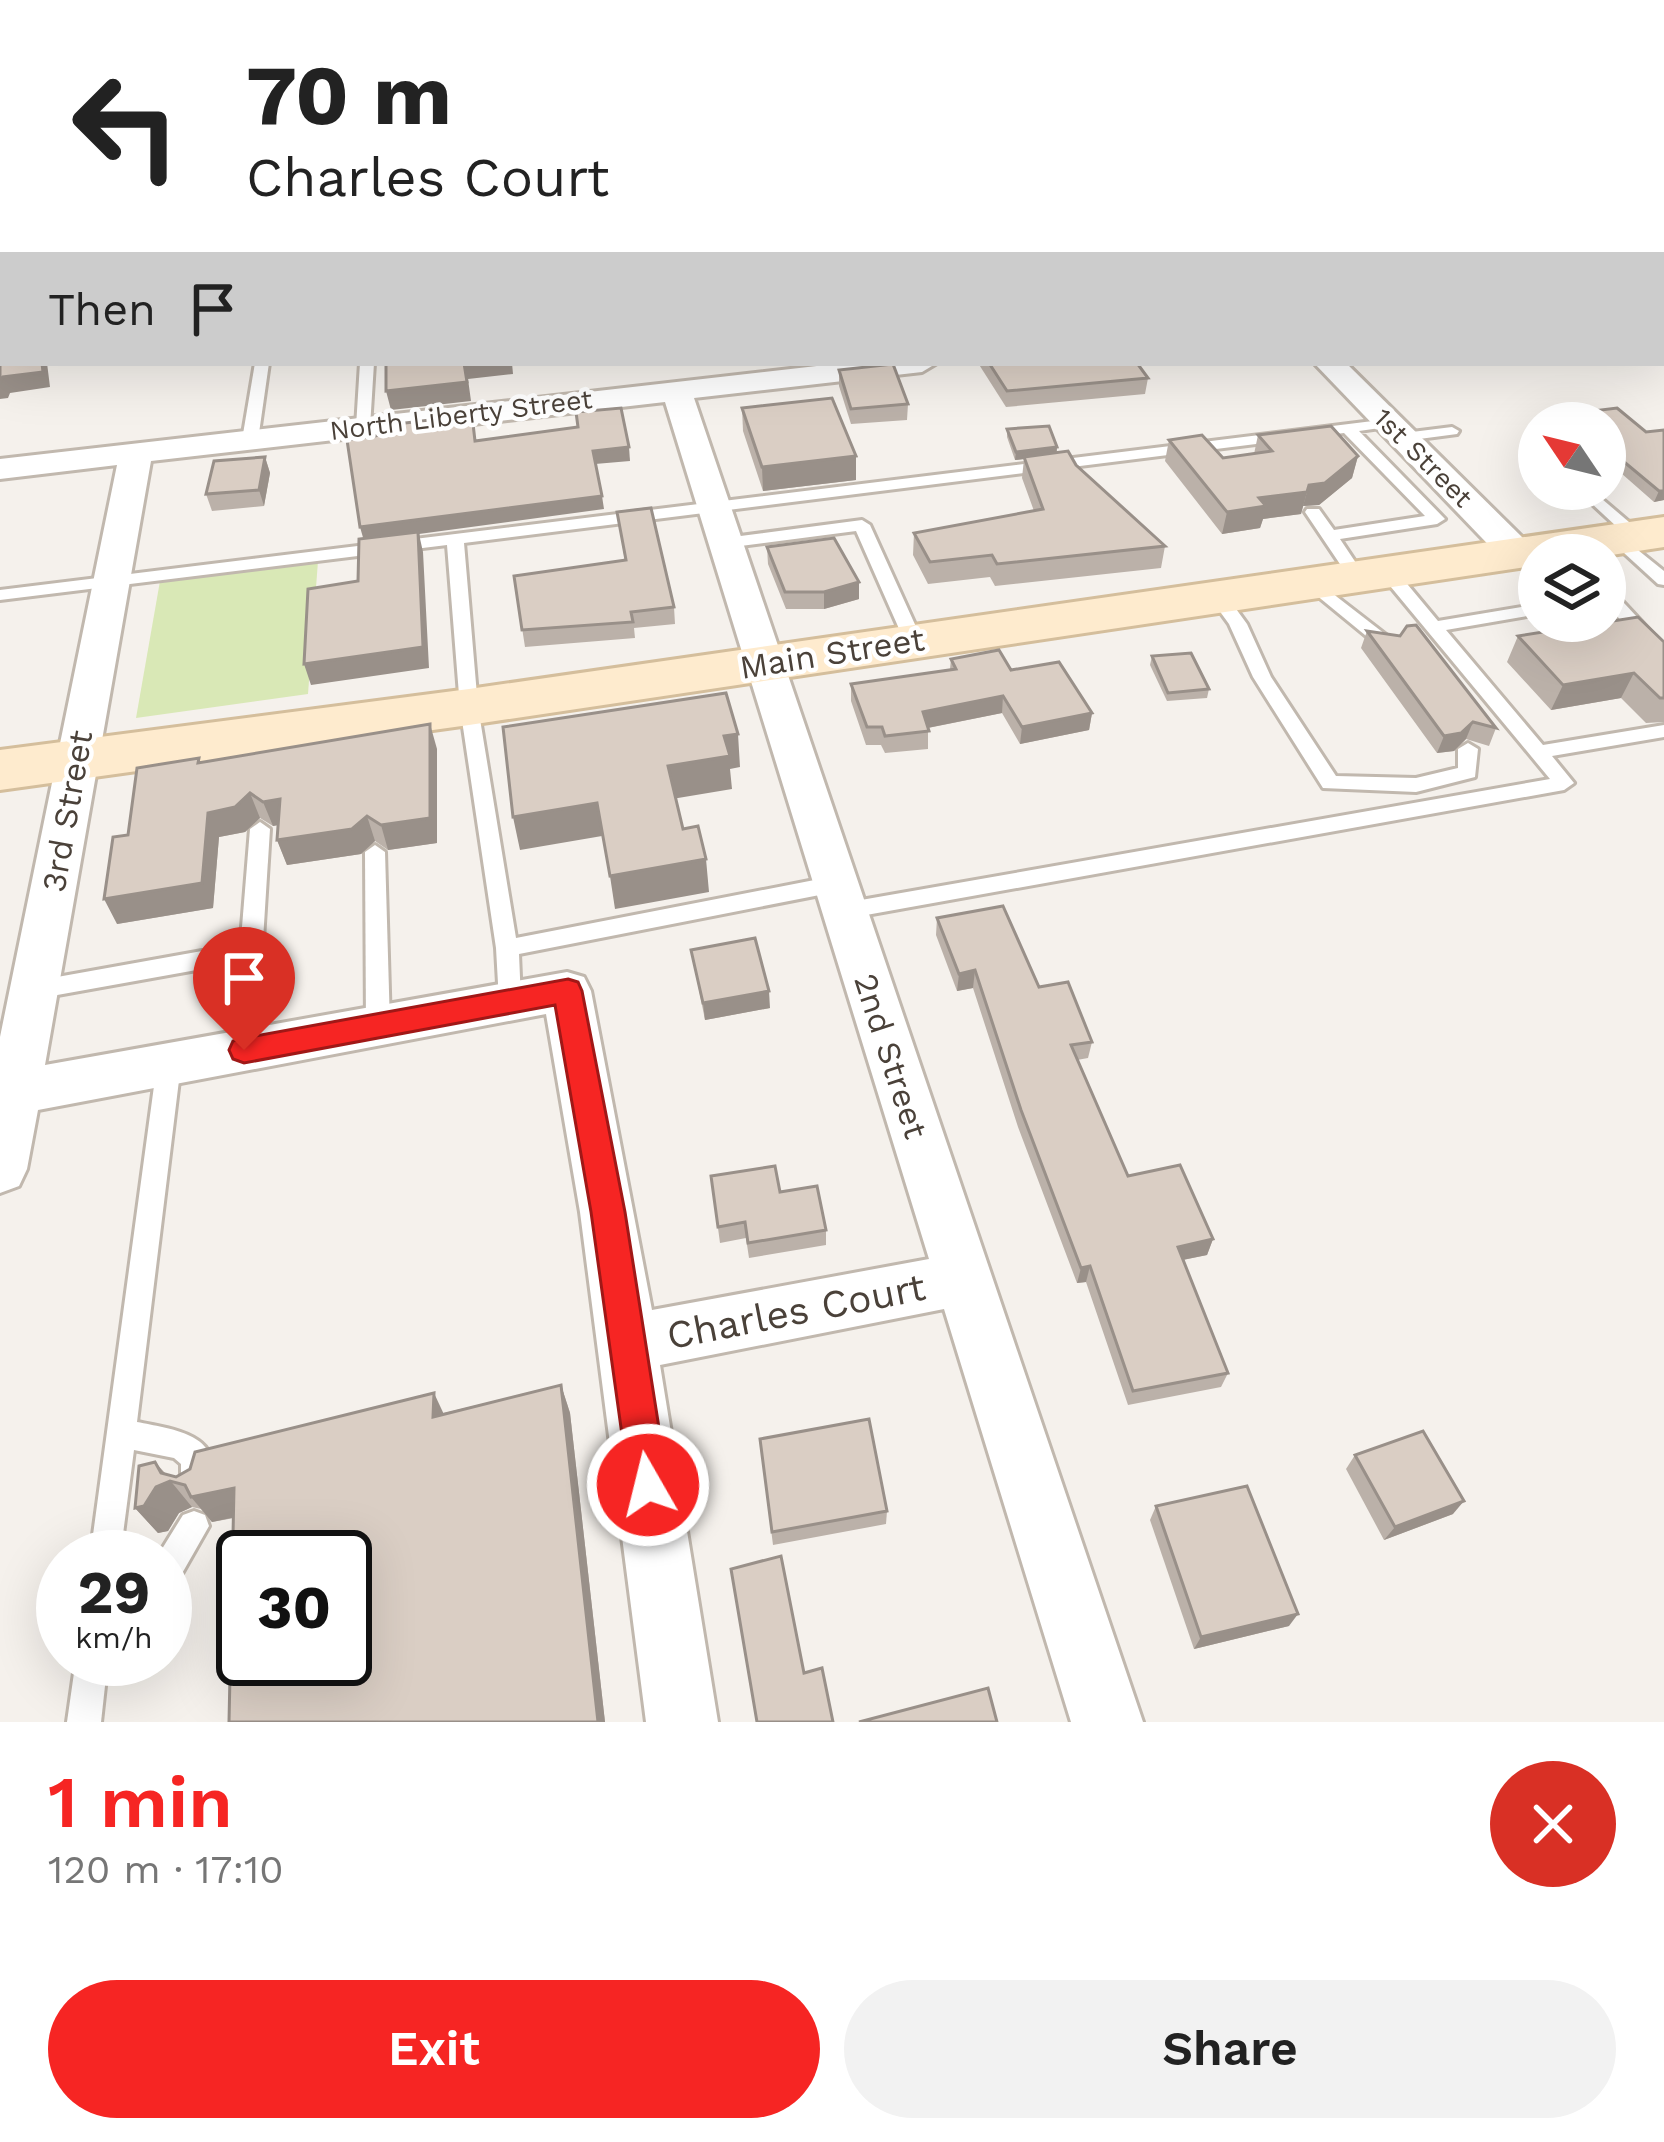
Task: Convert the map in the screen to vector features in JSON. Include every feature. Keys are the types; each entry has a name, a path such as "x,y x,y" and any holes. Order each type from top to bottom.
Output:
{"main road":[{"name":"Main Street","path":"0,770 469,707 1217,595 1346,566 1518,554"}],"street":[{"name":"North Liberty Street","path":"0,469 894,366"},
{"name":"1st Street","path":"1332,366 1396,430 1527,534"},
{"name":"2nd Street","path":"676,389 1107,1722"},
{"name":"3rd Street","path":"0,1169 13,1071 35,990 136,454"},
{"name":"Charles Court","path":"13,1071 169,1064 379,1025 508,975 568,991 628,1343 682,1722"},
{"name":"Charles Court","path":"628,1343 963,1279"}],"lane":[{"path":"250,440 262,366"},
{"path":"363,427 367,366"},
{"path":"1346,427 1436,519 1346,566"},
{"path":"0,595 1346,427 1452,431"},
{"path":"1313,512 1388,645"},
{"path":"725,543 862,525 913,640"},
{"path":"1628,526 1664,580"},
{"path":"455,538 469,707 508,975 840,897 1564,783 1434,627 1346,566"},
{"path":"1217,595 1330,783 1390,814"},
{"path":"1434,627 1518,613"},
{"path":"1626,618 1664,657"},
{"path":"1539,752 1664,731"},
{"path":"1330,783 1416,784 1468,772 1468,748"},
{"path":"244,1050 260,829"},
{"path":"375,852 379,1025"},
{"path":"35,990 202,960"},
{"path":"109,1530 169,1064"},
{"path":"122,1433 181,1445 196,1457 196,1483"},
{"path":"192,1530 194,1526"},
{"path":"84,1722 89,1686"}],"green space":[{"path":"318,561 308,694 136,718 160,581"}],"building":[{"path":"0,366 42,366 43,372 3,377 0,383"},
{"path":"386,366 464,366 467,382 386,391"},
{"path":"894,366 908,404 851,409 839,370"},
{"path":"991,366 1139,366 1148,378 1007,391"},
{"path":"832,398 856,456 762,467 742,408"},
{"path":"621,408 629,447 593,451 602,496 360,527 347,440 388,434 388,425 472,415 475,441 578,427 576,412"},
{"path":"1626,415 1646,432 1664,430 1664,491 1626,464"},
{"path":"1049,426 1057,447 1016,452 1007,429"},
{"path":"1331,426 1358,456 1325,483 1309,485 1307,492 1259,498 1266,506 1227,512 1169,440 1202,435 1223,458 1272,451 1258,435"},
{"path":"1068,451 1076,465 1165,546 997,564 992,555 930,562 914,533 1043,509 1024,457"},
{"path":"265,457 259,490 206,494 214,461"},
{"path":"651,508 674,607 631,612 633,622 522,630 514,576 626,560 617,512"},
{"path":"418,532 423,647 304,664 308,589 358,581 359,539"},
{"path":"834,538 859,582 824,592 785,592 767,547"},
{"path":"1638,617 1664,642 1664,698 1634,673 1563,685 1524,642 1626,642 1626,619"},
{"path":"1416,625 1496,728 1473,722 1461,733 1444,736 1367,631 1400,636 1407,626"},
{"path":"999,650 1011,670 1059,662 1092,713 1022,727 1003,696 923,712 929,731 885,736 882,727 867,727 851,684 956,669 951,659"},
{"path":"1191,653 1209,689 1168,693 1152,656"},
{"path":"726,693 738,734 724,736 730,756 668,766 683,829 698,826 706,859 610,876 597,803 513,817 503,727"},
{"path":"430,724 430,818 381,825 367,816 352,829 277,840 280,799 263,802 250,793 235,807 208,813 202,883 104,899 113,837 128,835 137,768 199,758 198,763"},
{"path":"1003,906 1039,987 1068,982 1092,1042 1071,1045 1128,1176 1180,1165 1213,1239 1178,1247 1228,1373 1133,1391 1090,1266 1081,1268 1021,1110 975,970 959,974 937,918"},
{"path":"755,938 769,991 703,1003 691,950"},
{"path":"775,1166 780,1192 817,1186 826,1230 748,1243 745,1222 718,1227 711,1176"},
{"path":"561,1385 598,1722 229,1722 230,1686 372,1686 372,1530 233,1530 234,1488 191,1497 185,1485 170,1481 156,1487 144,1506 135,1508 139,1466 155,1462 161,1473 176,1477 190,1469 195,1452 434,1393 433,1417"},
{"path":"869,1419 887,1511 772,1532 760,1439"},
{"path":"1423,1431 1464,1501 1395,1527 1355,1455"},
{"path":"1247,1486 1298,1614 1201,1637 1156,1506"},
{"path":"781,1556 804,1673 822,1668 833,1722 757,1722 731,1569"},
{"path":"988,1688 997,1722 859,1722"}],"route":[{"path":"244,1050 568,991 608,1212 648,1485"}]}
